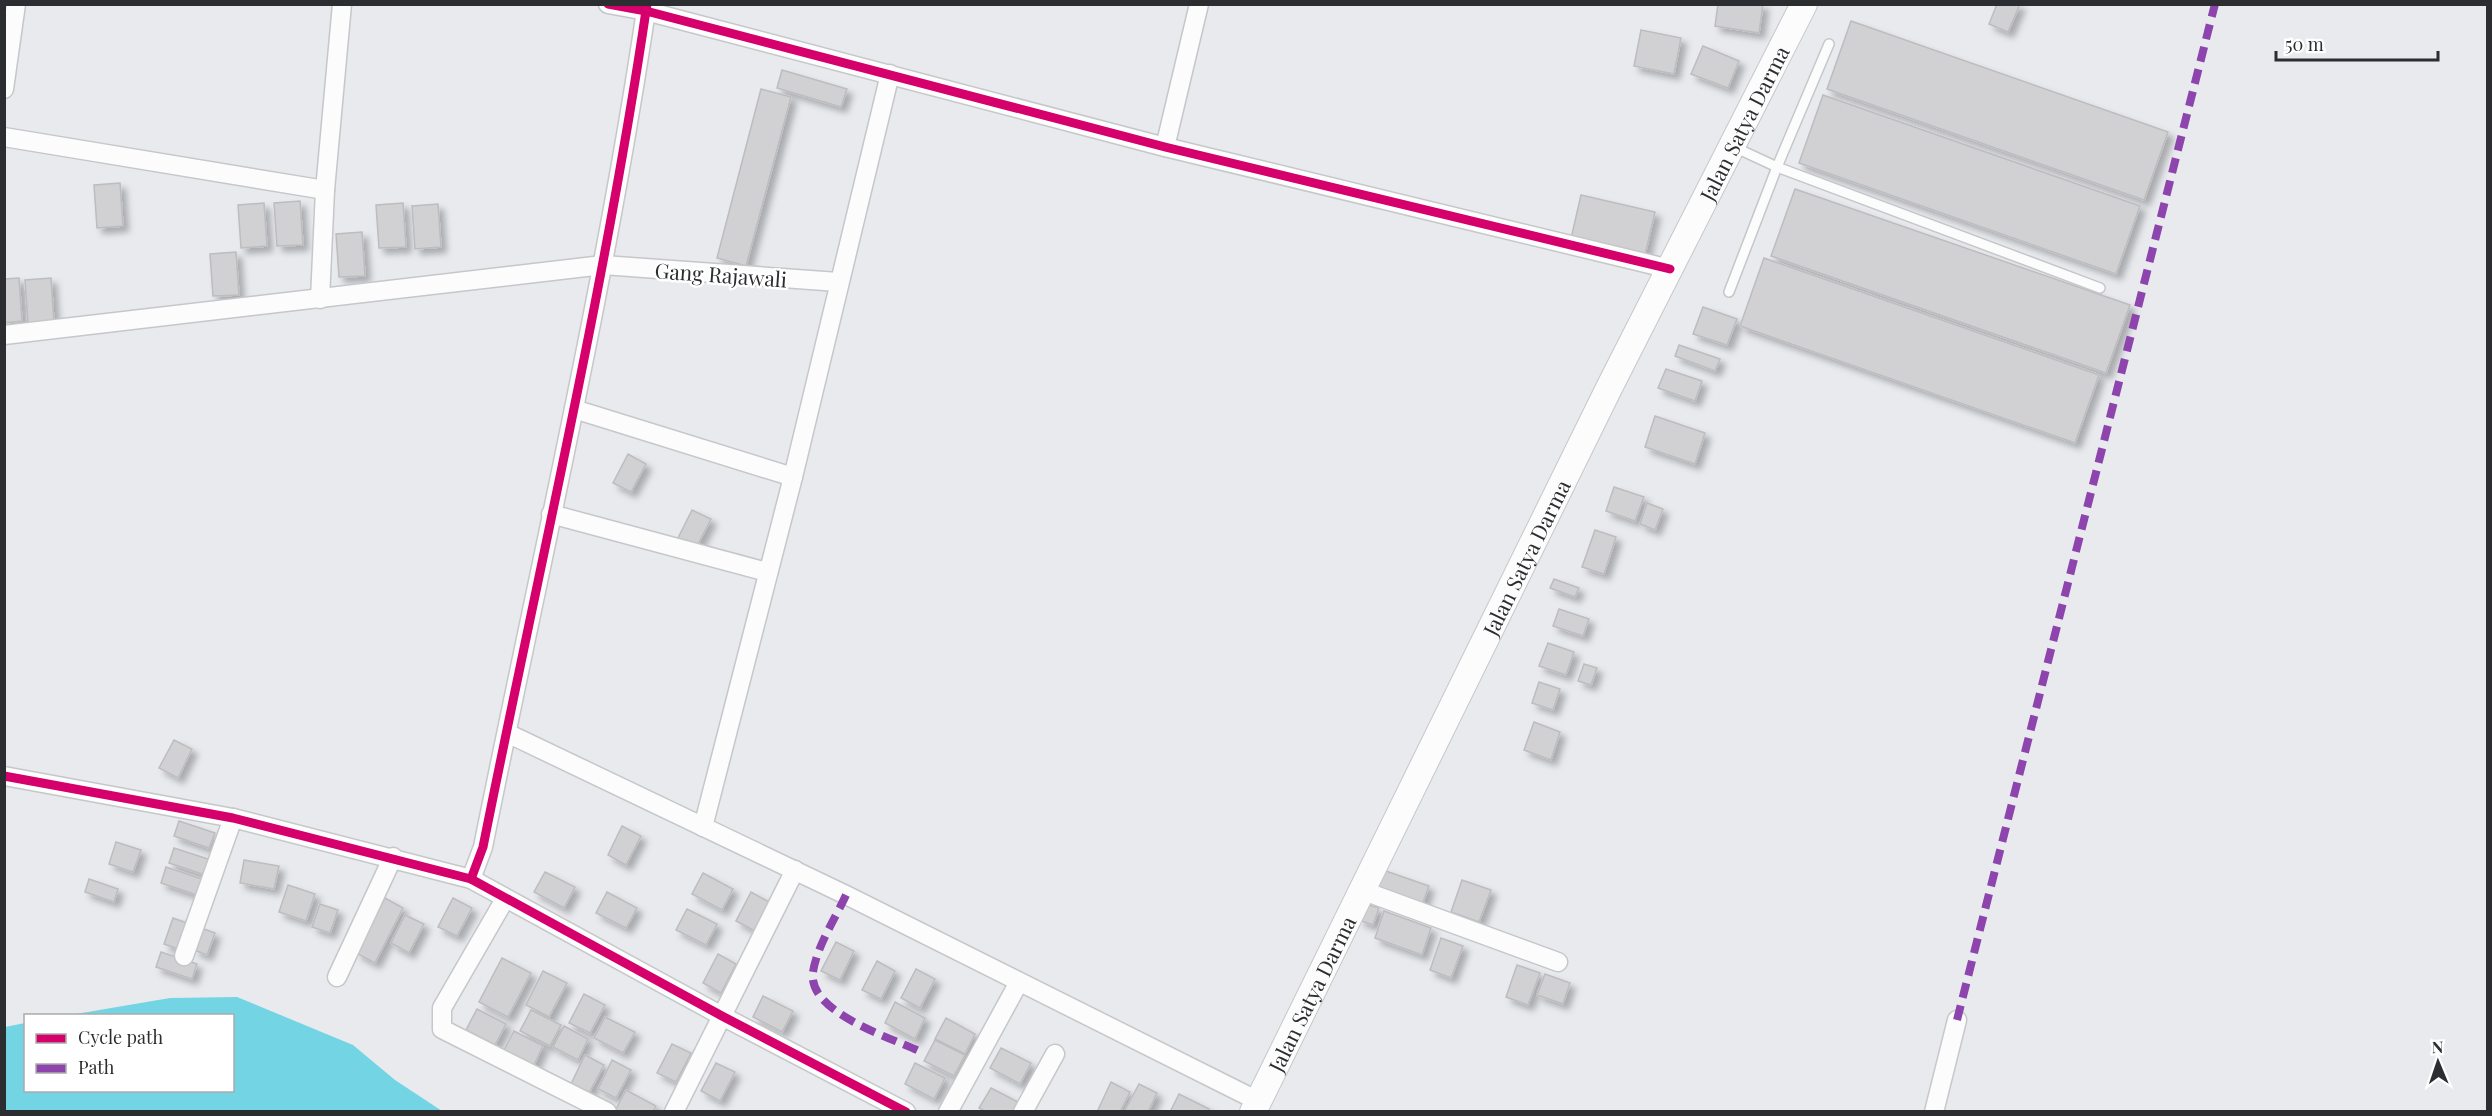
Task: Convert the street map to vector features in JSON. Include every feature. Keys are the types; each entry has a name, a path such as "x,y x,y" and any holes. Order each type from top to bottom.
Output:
{"main road":[{"name":"Jalan Satya Darma","path":"1255,1106 1731,146 1804,4"}],"street":[{"path":"4,89 16,4"},
{"path":"320,300 325,190 342,4"},
{"path":"609,4 646,8 1165,147 1670,269"},
{"path":"1165,147 1199,4"},
{"path":"471,879 483,847 574,410 603,265 646,8"},
{"path":"703,827 793,477 838,282 890,74"},
{"path":"4,137 325,190"},
{"name":"Gang Rajawali","path":"4,335 320,300 416,285 603,265 838,282"},
{"path":"574,410 793,477"},
{"path":"551,514 767,572"},
{"path":"507,733 795,870 1019,982 1255,1106"},
{"path":"4,776 233,818 393,857 471,879 722,1016 906,1112"},
{"path":"184,956 233,818"},
{"path":"337,977 393,857"},
{"path":"674,1112 795,870"},
{"path":"1361,890 1558,962"},
{"path":"504,898 442,1008 440,1020 442,1029 607,1112"},
{"path":"948,1112 1019,982"},
{"path":"1934,1112 1957,1020"},
{"path":"1023,1112 1055,1054"}],"lane":[{"path":"1729,292 1777,167 1829,45"},
{"path":"1731,146 1777,167 2100,288"}],"water":[{"path":"237,997 353,1045 395,1080 442,1111 5,1111 5,1027 24,1023 24,1092 234,1092 234,1014 76,1014 170,998"}],"building":[{"path":"1718,4 1763,4 1759,33 1715,26"},
{"path":"1997,4 2020,4 2008,32 1989,24"},
{"path":"1851,21 2168,132 2144,200 1827,89"},
{"path":"1641,30 1681,38 1674,74 1634,66"},
{"path":"1703,46 1739,61 1728,88 1691,74"},
{"path":"782,70 847,89 841,107 777,88"},
{"path":"761,89 791,97 746,266 717,258"},
{"path":"1823,95 2140,206 2116,274 1799,163"},
{"path":"120,183 123,226 97,228 94,185"},
{"path":"1795,189 2130,305 2106,373 1771,256"},
{"path":"1581,195 1655,212 1644,259 1570,243"},
{"path":"300,201 303,245 277,246 274,203"},
{"path":"264,203 267,246 241,248 238,205"},
{"path":"403,203 406,247 379,248 376,205"},
{"path":"438,204 441,247 415,249 412,206"},
{"path":"362,232 365,276 339,277 336,234"},
{"path":"236,252 239,295 213,296 210,254"},
{"path":"1764,258 2099,375 2075,443 1740,326"},
{"path":"19,278 22,321 4,323 4,279"},
{"path":"51,278 54,322 28,324 25,280"},
{"path":"1703,307 1737,319 1727,345 1693,334"},
{"path":"1679,345 1720,359 1715,371 1675,356"},
{"path":"1666,369 1702,381 1695,401 1658,388"},
{"path":"1655,416 1705,433 1695,464 1645,447"},
{"path":"628,454 646,464 631,492 613,483"},
{"path":"1614,487 1644,497 1635,521 1606,511"},
{"path":"1647,503 1663,509 1655,530 1640,524"},
{"path":"692,510 711,519 696,548 678,538"},
{"path":"1595,530 1616,537 1604,574 1582,567"},
{"path":"1554,579 1579,588 1575,597 1550,588"},
{"path":"1559,609 1589,619 1583,636 1553,626"},
{"path":"1548,643 1574,652 1566,675 1539,666"},
{"path":"1584,664 1597,668 1591,685 1578,681"},
{"path":"1539,682 1560,689 1553,710 1532,703"},
{"path":"1534,722 1560,732 1551,760 1524,750"},
{"path":"174,740 192,749 178,778 159,768"},
{"path":"179,821 215,833 209,848 174,836"},
{"path":"622,826 641,836 626,865 608,855"},
{"path":"116,842 141,850 133,872 109,864"},
{"path":"174,848 211,860 205,875 169,863"},
{"path":"244,860 279,866 274,889 240,883"},
{"path":"166,867 202,879 197,895 161,883"},
{"path":"1383,870 1429,886 1421,908 1375,891"},
{"path":"545,872 575,887 564,908 534,892"},
{"path":"703,873 733,889 722,910 692,894"},
{"path":"89,879 118,889 114,902 85,892"},
{"path":"1462,880 1491,890 1479,922 1451,912"},
{"path":"288,885 315,894 306,921 279,912"},
{"path":"607,892 637,908 626,928 596,913"},
{"path":"751,892 769,902 755,931 736,921"},
{"path":"385,898 403,908 375,963 356,953"},
{"path":"453,898 472,908 457,936 438,927"},
{"path":"320,904 338,910 330,933 312,927"},
{"path":"1365,904 1379,908 1373,925 1359,920"},
{"path":"687,909 717,924 706,945 676,930"},
{"path":"1384,911 1431,928 1422,955 1375,938"},
{"path":"405,915 424,924 409,953 391,943"},
{"path":"173,918 187,923 178,949 164,944"},
{"path":"201,928 215,933 207,955 194,950"},
{"path":"1441,938 1463,946 1451,978 1430,970"},
{"path":"836,942 854,951 840,980 821,971"},
{"path":"161,952 197,964 192,979 156,967"},
{"path":"718,954 736,964 721,993 703,983"},
{"path":"502,958 531,973 508,1017 479,1002"},
{"path":"877,961 895,971 881,999 862,990"},
{"path":"1517,965 1540,973 1528,1005 1506,997"},
{"path":"916,969 935,979 920,1008 901,998"},
{"path":"543,971 567,983 549,1017 526,1005"},
{"path":"1545,974 1570,983 1563,1004 1537,995"},
{"path":"584,994 605,1005 590,1033 569,1023"},
{"path":"763,996 793,1011 782,1032 753,1017"},
{"path":"895,1002 925,1018 915,1039 885,1023"},
{"path":"477,1009 506,1024 495,1045 466,1030"},
{"path":"531,1010 561,1025 550,1046 520,1031"},
{"path":"605,1017 635,1032 623,1053 594,1038"},
{"path":"946,1018 975,1034 965,1054 935,1039"},
{"path":"564,1026 588,1039 578,1060 553,1047"},
{"path":"514,1031 543,1046 533,1067 503,1052"},
{"path":"935,1040 965,1055 954,1076 924,1061"},
{"path":"672,1044 691,1053 676,1082 657,1073"},
{"path":"1001,1048 1031,1063 1020,1084 990,1068"},
{"path":"585,1055 604,1065 589,1093 571,1084"},
{"path":"612,1060 631,1070 616,1098 598,1089"},
{"path":"716,1063 735,1072 720,1101 701,1091"},
{"path":"915,1063 945,1078 934,1099 905,1084"},
{"path":"1111,1082 1130,1092 1120,1112 1097,1112"},
{"path":"1139,1084 1157,1093 1148,1112 1124,1112"},
{"path":"991,1088 1020,1103 1016,1112 986,1112 979,1108"},
{"path":"626,1090 656,1106 653,1112 615,1111"},
{"path":"1179,1094 1209,1109 1208,1112 1170,1112"}],"marked path":[{"path":"1957,1020 2215,4"},
{"path":"846,895 818,952 813,972 815,986 823,999 836,1011 852,1021 919,1051"}],"cycle path":[{"path":"608,4 646,11 1165,147 1670,269"},
{"path":"471,879 483,847 570,427 612,216 647,4"},
{"path":"4,776 233,818 471,879 722,1016 906,1112"}]}
